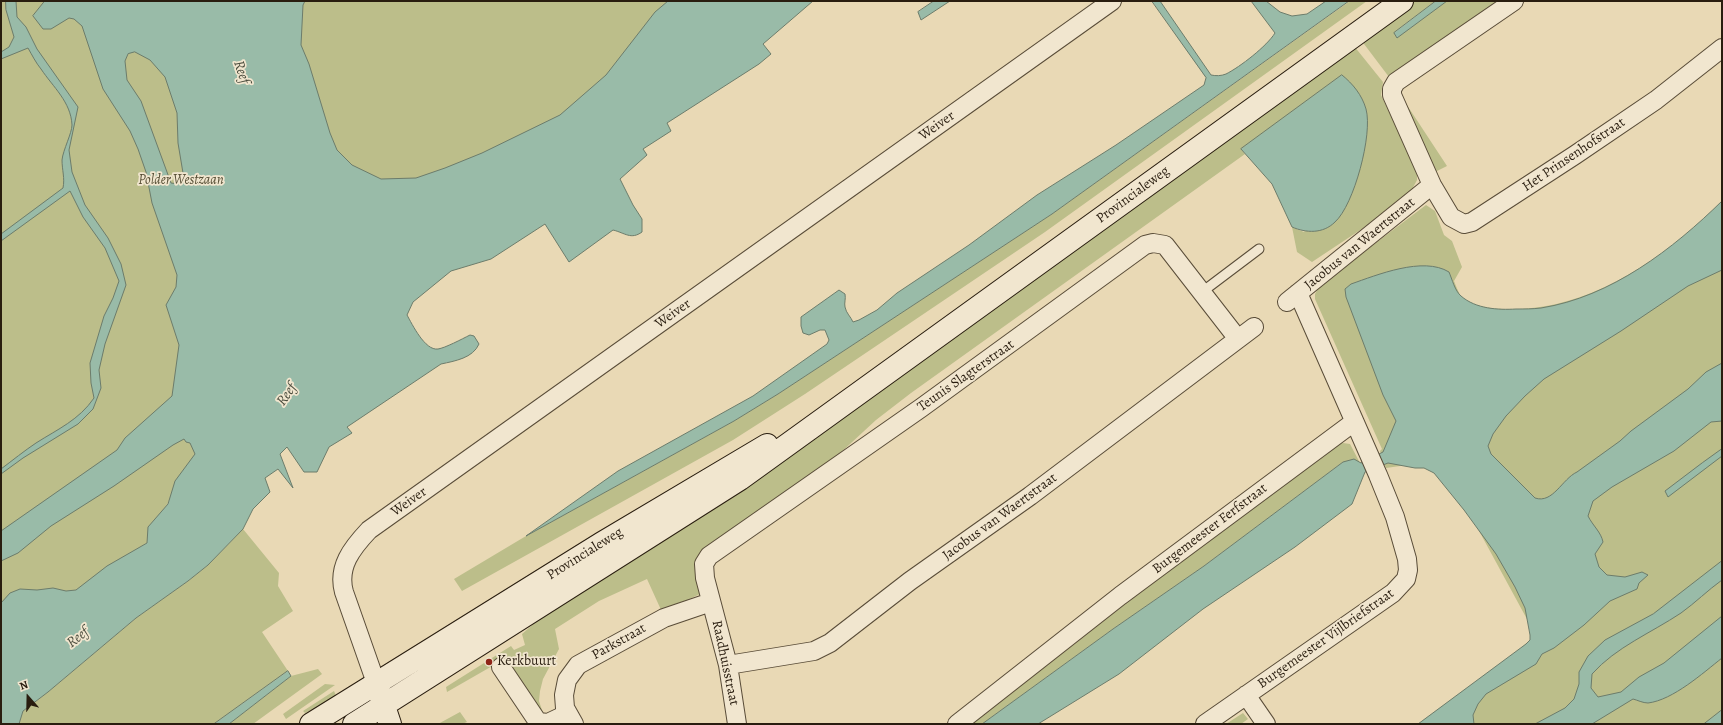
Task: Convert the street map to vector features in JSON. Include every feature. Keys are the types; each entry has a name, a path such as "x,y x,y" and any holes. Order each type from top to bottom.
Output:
{"main road":[{"name":"Provincialeweg","path":"354,724 387,715 740,479 1402,1"},
{"name":"Provincialeweg","path":"311,724 630,526 731,465 863,390"},
{"path":"376,683 387,715"}],"street":[{"name":"Weiver","path":"376,683 344,592 341,579 346,562 356,544 369,530 1112,1"},
{"name":"Het Prinsenhofstraat","path":"1514,1 1396,82 1392,88 1392,95 1432,185 1451,216 1464,224 1472,222 1656,100 1722,48"},
{"name":"Jacobus van Waertstraat","path":"1354,422 1292,298 1432,185"},
{"name":"Teunis Slagterstraat","path":"711,602 704,571 706,560 709,556 928,404 1145,245 1153,243 1165,245 1238,339"},
{"name":"Jacobus van Waertstraat","path":"728,665 814,651 830,643 910,581 1017,506 1254,327"},
{"name":"Burgemeester Vijlbriefstraat","path":"1205,724 1394,593 1406,579 1408,570 1407,558 1394,517 1378,475 1354,422"},
{"name":"Burgemeester Ferfstraat","path":"957,724 1120,596 1354,422"},
{"name":"Raadhuisstraat","path":"711,602 728,665 737,724"},
{"name":"Parkstraat","path":"501,667 538,722 548,723 570,719 564,708 564,688 572,671 578,665 664,618 711,602"},
{"path":"1246,696 1266,724"}],"lane":[{"path":"1202,292 1259,249"}],"green space":[{"name":"Polder Westzaan","path":"1,1 677,1 609,80 169,501 147,543 77,590 66,592 1,619"},
{"path":"1350,1 1367,1 1045,232 805,394 733,440 462,591 454,579 526,536 734,421 778,394 1052,214"},
{"path":"1415,1 1436,1 1395,32 1397,37 1447,1 1503,1 1389,77 1361,40"},
{"path":"1354,46 1383,82 1381,95 1417,171 1417,180 1407,199 1312,262 1297,252 1292,227 1304,232 1364,148 1367,125 1366,110 1241,149 1245,154 911,393 876,420 837,456 701,553 702,593 662,612 647,579 599,601 555,629 559,649 543,679 540,691 539,701 545,719 494,665 447,692 446,687 511,646 514,650 525,645 522,634 546,613"},
{"path":"1401,96 1447,166 1435,172"},
{"path":"1722,201 1722,724 1418,724 1520,649 1530,640 1534,632 1447,472 1434,465 1407,465 1386,468 1380,451 1382,449 1315,299 1315,294 1320,285 1426,205 1435,211 1444,235 1452,241 1462,267 1454,281 1460,295 1464,299 1481,306 1494,308 1536,308 1566,301 1596,291 1624,278 1676,242"},
{"path":"1343,443 1350,444 1360,463 1343,462 1204,566 1113,629 982,724 966,724 1336,445"},
{"path":"243,529 279,573 278,586 293,611 262,632 288,671 214,724 19,724 23,711 48,692 136,618 208,565"},
{"path":"318,669 322,674 253,724 229,724 291,676"},
{"path":"325,684 335,685 286,719 283,714"},
{"path":"334,691 337,698 305,713 303,711"},
{"path":"460,712 467,722 462,724 438,724"},
{"path":"1243,713 1248,719 1241,724 1226,724"}],"water":[{"path":"6,1 16,1 17,17 26,27 37,49 78,107 69,150 72,172 85,205 108,238 121,264 126,285 105,344 99,370 101,388 93,409 78,424 23,458 1,474 1,469 32,446 75,418 94,398 91,383 90,363 104,316 119,281 105,248 83,217 70,191 1,241 1,234 63,188 64,181 62,160 72,125 71,117 61,95 37,64 28,48 1,59 1,52 9,47 14,37 6,10"},
{"name":"Reef","path":"45,1 305,1 303,5 301,45 309,64 330,133 337,150 352,165 381,179 416,178 445,168 482,153 560,115 606,75 655,12 668,1 813,1 763,44 771,54 759,64 667,123 671,131 643,149 647,155 620,179 642,219 642,232 631,236 613,230 569,262 545,224 491,259 451,271 413,302 407,315 428,346 438,349 470,335 474,336 479,344 476,349 468,356 452,362 441,364 347,427 352,433 329,447 317,472 304,472 287,447 280,454 293,488 278,469 265,478 270,492 253,509 243,529 208,565 136,618 48,692 23,711 19,724 1,724 1,603 10,593 20,589 37,590 53,588 66,591 76,590 107,566 147,543 148,527 168,504 175,481 195,454 190,443 186,442 184,439 173,445 114,486 51,526 18,553 1,561 1,531 117,450 125,438 172,396 179,345 166,305 176,287 177,275 152,203 146,172 138,149 130,131 103,89 82,26 74,19 69,18 51,29 43,29 33,16","holes":["135,52 150,60 165,77 177,113 178,143 184,179 178,184 171,183 141,101 127,80 125,61 128,54"]},
{"path":"934,1 950,1 921,20 918,12"},
{"path":"1152,1 1160,1 1211,75 1217,76 1232,71 1246,61 1260,50 1275,33 1251,1 1266,1 1280,12 1292,16 1307,14 1326,1 1349,1 1052,214 778,394 734,421 526,536 618,471 753,396 827,344 829,340 825,330 820,330 809,335 803,333 801,317 839,290 845,294 847,313 853,322 877,310 897,293 969,245 1037,195 1116,145 1204,85 1206,78"},
{"path":"1436,1 1447,1 1397,38 1394,33"},
{"path":"1342,75 1357,90 1366,109 1367,135 1360,168 1349,201 1335,222 1325,229 1320,230 1309,231 1297,229 1292,227 1272,184 1241,149"},
{"path":"1722,201 1722,270 1688,286 1621,331 1544,379 1506,416 1493,434 1488,446 1491,454 1535,498 1541,499 1552,494 1572,475 1620,441 1631,431 1688,389 1706,372 1722,363 1722,421 1711,422 1674,451 1612,487 1593,501 1588,516 1601,535 1603,542 1595,554 1599,567 1607,575 1625,577 1642,572 1648,575 1639,583 1637,589 1610,601 1584,625 1554,648 1542,654 1536,664 1486,694 1478,704 1473,715 1474,724 1418,724 1530,640 1525,608 1496,554 1464,510 1434,473 1424,468 1415,468 1388,463 1365,472 1352,504 1295,547 1203,609 1119,674 1038,724 982,724 1113,629 1204,566 1343,462 1354,459 1361,463 1383,452 1396,421 1383,395 1346,297 1345,289 1351,284 1387,272 1413,266 1426,266 1449,272 1459,294 1473,304 1495,309 1541,308 1567,302 1616,282 1662,253"},
{"path":"1722,449 1722,456 1668,497 1665,491"},
{"path":"1722,561 1722,580 1681,613 1623,648 1601,664 1592,674 1591,688 1598,697 1621,692 1639,677 1664,663 1722,616 1722,658 1687,685 1658,701 1648,703 1633,699 1592,724 1535,724 1565,708 1574,699 1579,684 1579,672 1588,656 1605,640 1653,614"},
{"path":"288,671 291,676 229,724 214,724"},
{"path":"1722,710 1722,724 1704,724"}],"place":[{"name":"Kerkbuurt","path":"489,662"}]}
